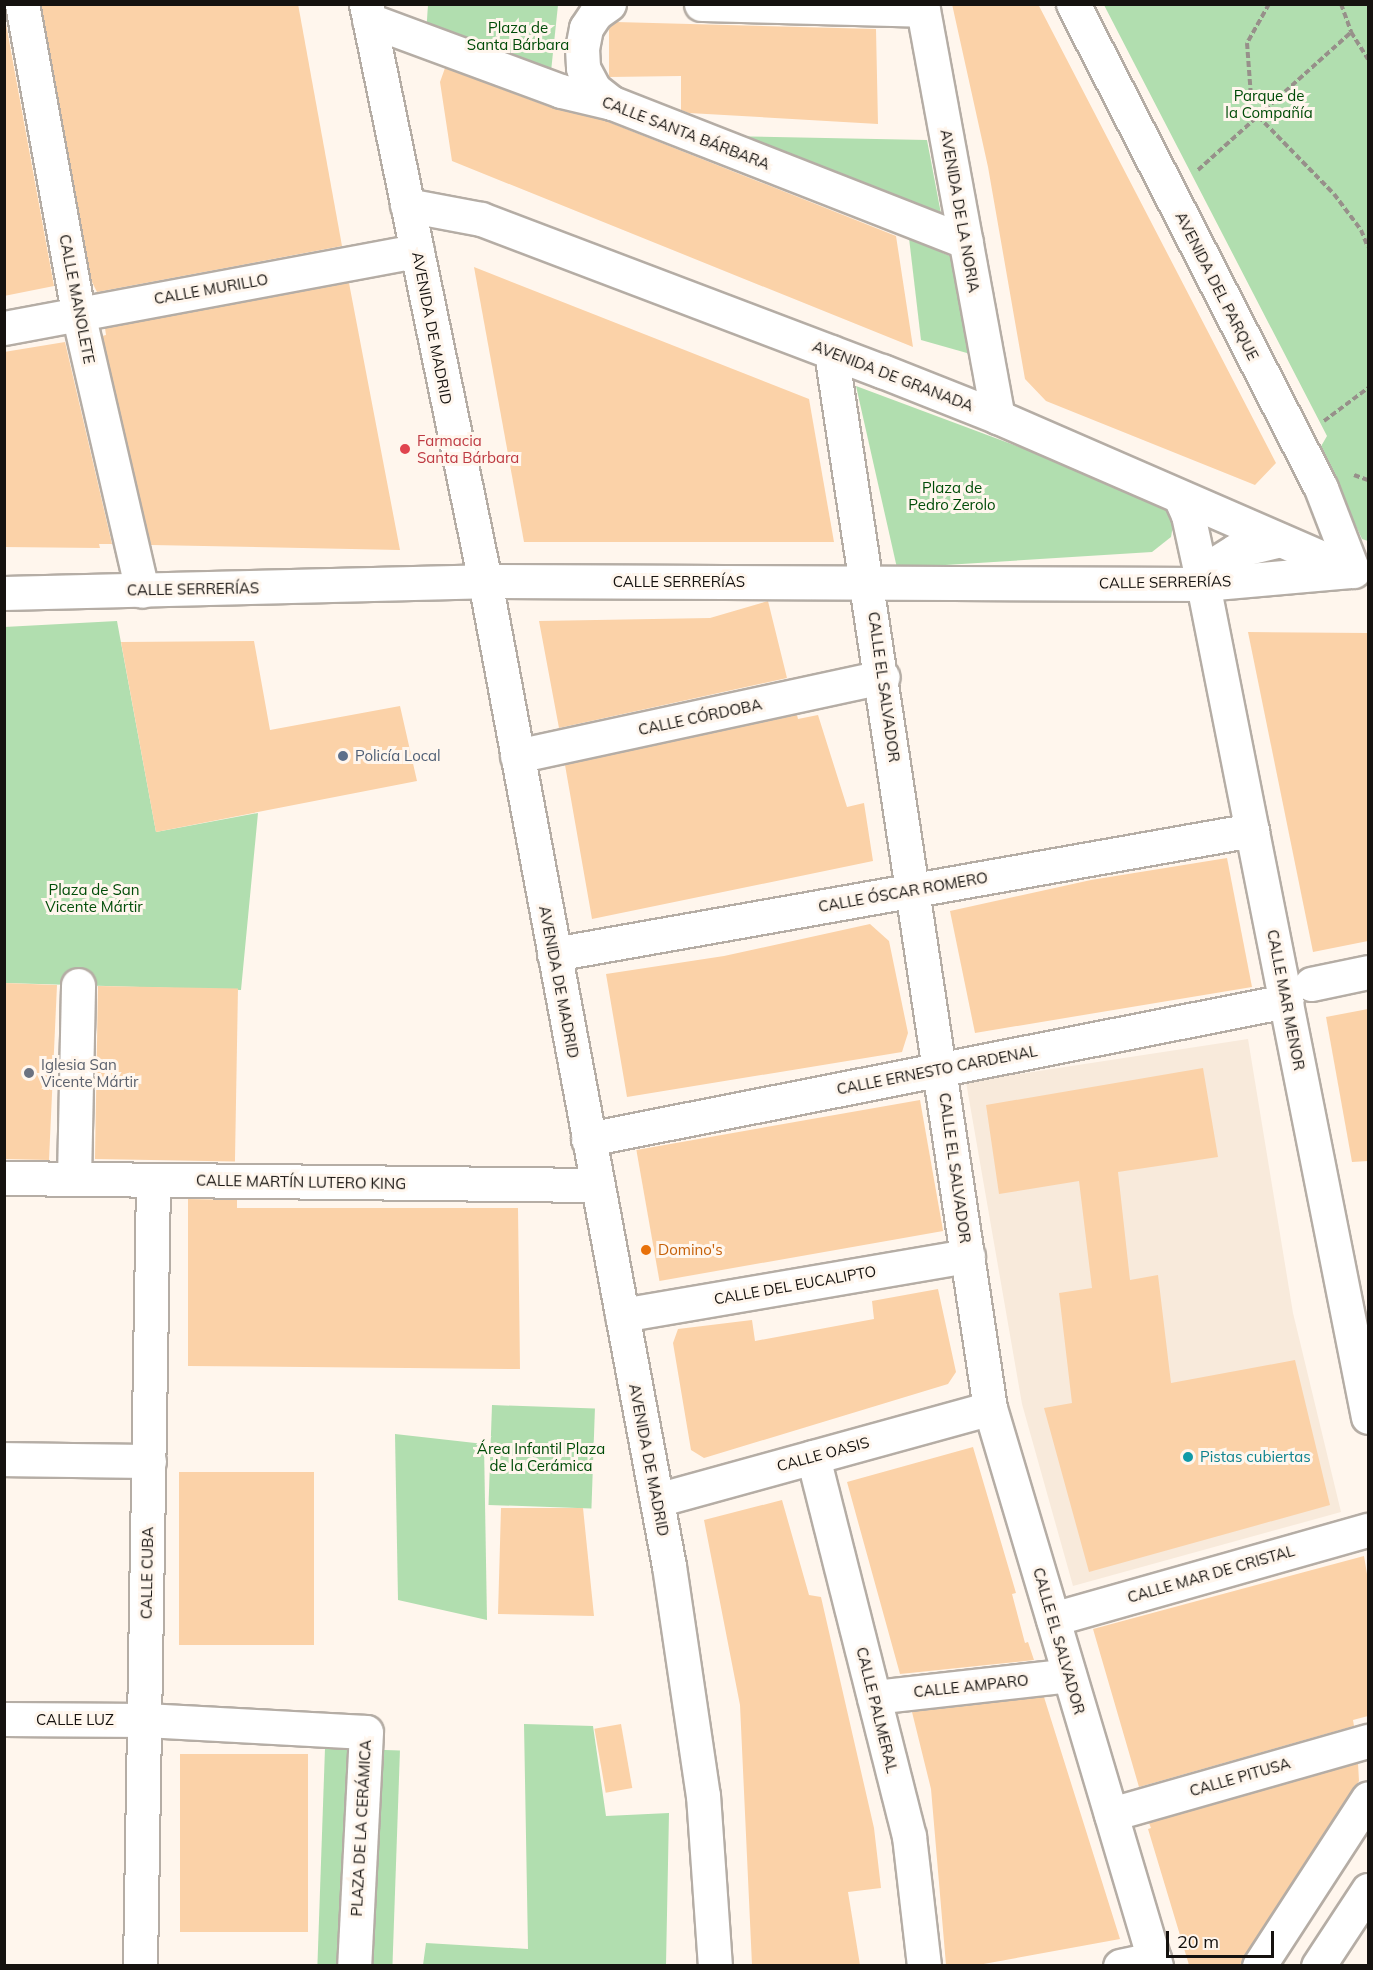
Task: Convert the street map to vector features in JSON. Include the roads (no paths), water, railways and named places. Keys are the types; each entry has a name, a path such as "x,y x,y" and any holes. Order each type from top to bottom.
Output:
{"street":[{"name":"CALLE MANOLETE","path":"22,4 78,313 142,591"},
{"path":"609,4 596,13 586,28 582,48 583,68 594,89 612,103"},
{"path":"701,4 923,7"},
{"name":"AVENIDA DEL PARQUE","path":"1073,4 1321,488 1361,574"},
{"name":"AVENIDA DE LA NORIA","path":"923,7 998,417"},
{"name":"CALLE SANTA BÁRBARA","path":"368,12 561,91 612,103 966,242"},
{"name":"AVENIDA DE MADRID","path":"368,12 485,581 657,1500 703,1795 715,1965"},
{"name":"AVENIDA DE GRANADA","path":"407,205 481,219 831,352 998,417 1361,574"},
{"name":"CALLE MURILLO","path":"4,328 417,251"},
{"name":"CALLE EL SALVADOR","path":"831,352 869,583 990,1408 1155,1962"},
{"name":"CALLE MAR MENOR","path":"1180,497 1188,515 1203,584 1252,830 1299,992 1360,1326 1368,1417"},
{"path":"1203,584 1216,562 1235,551 1280,540"},
{"name":"CALLE SERRERÍAS","path":"4,593 485,581 1203,584 1361,574"},
{"name":"CALLE CÓRDOBA","path":"517,756 882,677"},
{"name":"CALLE ÓSCAR ROMERO","path":"554,954 1252,830"},
{"name":"CALLE ERNESTO CARDENAL","path":"588,1139 940,1070 1299,992 1368,972"},
{"path":"74,1178 78,986"},
{"name":"CALLE MARTÍN LUTERO KING","path":"4,1178 597,1185"},
{"name":"CALLE CUBA","path":"140,1965 153,1180"},
{"name":"CALLE DEL EUCALIPTO","path":"622,1315 968,1256"},
{"name":"CALLE OASIS","path":"657,1500 990,1408"},
{"name":"CALLE PALMERAL","path":"813,1457 909,1836 924,1965"},
{"path":"4,1459 149,1461"},
{"name":"CALLE MAR DE CRISTAL","path":"1053,1619 1368,1530"},
{"name":"CALLE AMPARO","path":"874,1697 1069,1674"},
{"name":"CALLE LUZ","path":"4,1719 144,1720"},
{"name":"PLAZA DE LA CERÁMICA","path":"144,1720 366,1732 354,1965"},
{"name":"CALLE PITUSA","path":"1111,1814 1363,1745"},
{"path":"1259,1965 1368,1797"},
{"path":"1318,1965 1368,1890"},
{"path":"1120,1965 1155,1962"}],"place":[{"name":"Farmacia Santa Bárbara","path":"405,449"},
{"name":"Policía Local","path":"343,756"},
{"name":"Iglesia San Vicente Mártir","path":"29,1073"},
{"name":"Domino's","path":"646,1250"},
{"name":"Pistas cubiertas","path":"1188,1457"}],"park label":[{"name":"Plaza de Santa Bárbara","path":"518,36"},
{"name":"Parque de la Compañía","path":"1269,104"},
{"name":"Plaza de Pedro Zerolo","path":"952,496"},
{"name":"Plaza de San Vicente Mártir","path":"94,898"},
{"name":"Área Infantil Plaza de la Cerámica","path":"541,1456"}]}
